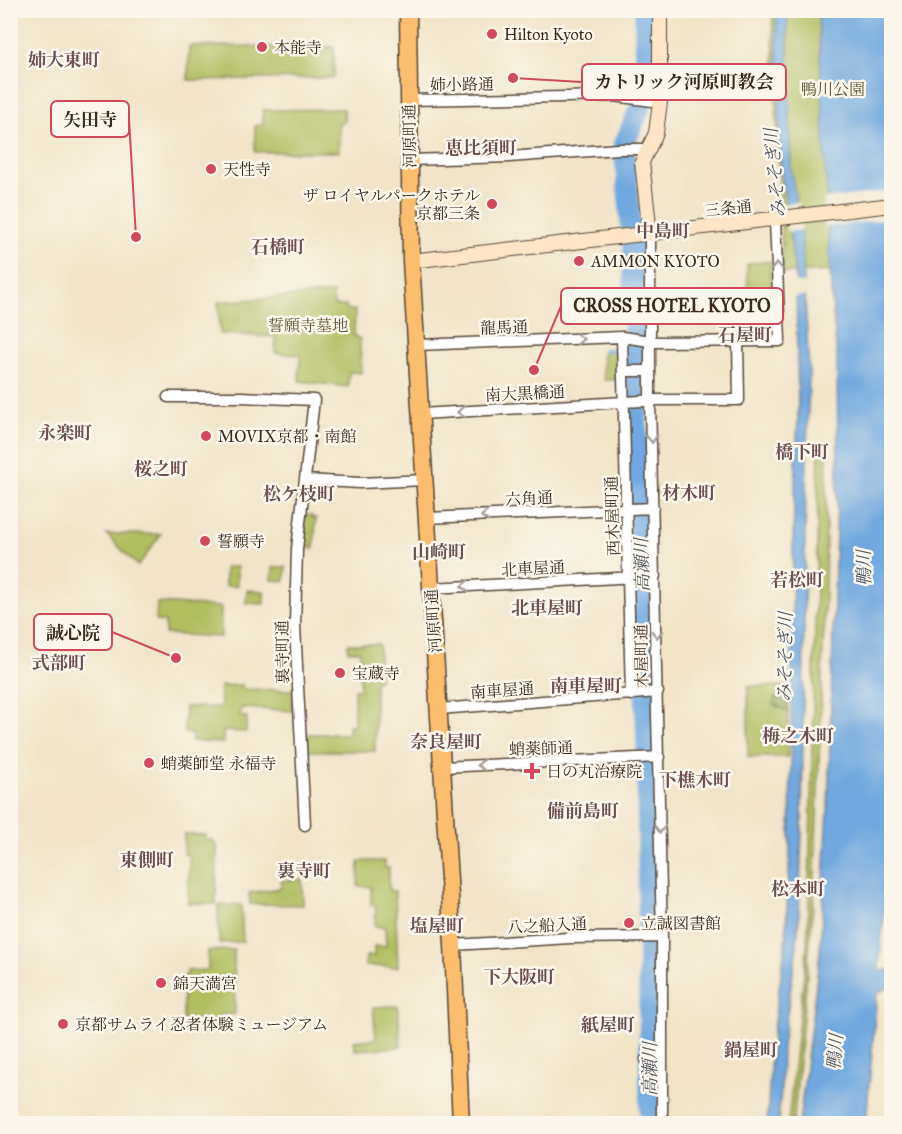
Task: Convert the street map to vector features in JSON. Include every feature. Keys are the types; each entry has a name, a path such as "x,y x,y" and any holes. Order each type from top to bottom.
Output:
{"main road":[{"name":"河原町通","path":"408,10 411,261 453,945 461,1124"}],"street":[{"name":"木屋町通","path":"660,10 655,102 656,133 642,162 638,235 646,371 637,402 650,508 642,577 644,693 650,757 648,937 655,1059 662,1124"},
{"name":"姉小路通","path":"409,100 614,96 655,102"},
{"path":"409,160 509,157 630,148 648,149"},
{"name":"三条通","path":"411,261 891,205"},
{"path":"646,341 780,342 779,219"},
{"name":"龍馬通","path":"417,345 625,338 646,341"},
{"name":"西木屋町通","path":"625,338 626,371 637,402 630,509 642,577 644,693"},
{"name":"南大黒橋通","path":"421,414 637,402 739,400 738,342"},
{"path":"626,371 646,371"},
{"name":"裏寺町通","path":"168,397 314,400 297,549 295,626 304,825"},
{"path":"305,480 360,483 425,480"},
{"name":"六角通","path":"427,518 650,508"},
{"name":"北車屋通","path":"431,588 642,577"},
{"name":"南車屋通","path":"439,709 644,693"},
{"name":"蛸薬師通","path":"442,767 650,757"},
{"name":"八之船入通","path":"453,945 570,938 648,937"}],"green space":[{"name":"鴨川公園","path":"772,11 891,11 891,269 783,273"},
{"path":"189,46 334,47 334,78 188,80"},
{"path":"344,109 344,122 339,123 339,152 255,152 255,126 263,125 263,110"},
{"path":"770,261 773,314 751,313 751,305 748,305 747,264"},
{"name":"誓願寺墓地","path":"333,293 334,306 346,306 348,310 355,310 354,336 360,339 361,373 349,372 348,387 299,381 300,355 275,353 276,337 220,334 218,302"},
{"path":"615,351 616,380 604,380 602,352"},
{"path":"819,446 827,446 825,595 814,896 794,1117 793,1123 788,1124 807,945"},
{"path":"305,515 312,515 312,518 316,518 314,548 302,548"},
{"path":"106,534 161,534 138,566"},
{"path":"225,567 237,567 237,586 225,586"},
{"path":"273,567 286,567 285,581 272,580"},
{"path":"247,590 264,591 264,604 246,603"},
{"path":"157,603 221,607 221,637 165,634 165,622 156,621"},
{"path":"348,644 379,644 379,680 375,681 375,751 307,751 307,734 348,734 348,725 354,725 354,689 360,689 360,651 348,651"},
{"path":"242,685 243,689 292,690 293,711 241,708 240,716 247,717 246,732 223,731 223,743 192,741 192,734 184,733 185,707 221,707 220,686"},
{"path":"748,686 788,686 788,757 748,757"},
{"path":"774,698 787,698 788,712 774,705"},
{"path":"184,834 206,835 206,840 213,840 213,844 217,845 216,904 188,903 189,855 184,854"},
{"path":"359,861 385,861 385,868 389,868 389,890 395,891 398,967 365,966 366,956 374,956 374,946 386,946 385,927 375,927 376,906 371,905 371,887 358,886"},
{"path":"302,879 303,905 250,904 249,893 281,888 281,881"},
{"path":"218,905 241,905 243,942 219,943"},
{"path":"234,950 235,1014 220,1015 217,1021 198,1019 183,1021 183,976 187,975 187,971 208,970 208,951"},
{"path":"398,1006 401,1047 355,1050 354,1041 376,1039 373,1007"}],"water":[{"path":"787,10 791,168 802,242 809,371 802,831 799,918 782,1046 778,1123 767,1124 772,1036 785,948 790,852 793,534 798,416 796,280 781,171 776,11"},
{"name":"鴨川","path":"818,11 891,11 892,294 889,330 892,338 892,818 879,968 881,971 891,969 891,986 877,993 866,1123 799,1124 820,951 828,810 838,462 837,357 831,289"}],"pier":[{"path":"891,191 891,219 825,227 824,199"},
{"path":"799,202 802,230 787,232 783,204"},
{"path":"794,283 805,283 806,296 794,296"}],"waterway":[{"name":"高瀬川","path":"645,10 645,84 641,105 624,145 633,248 647,752 650,1124"},
{"path":"604,350 616,350"}],"place":[{"name":"Hilton Kyoto","path":"492,34"},
{"name":"本能寺","path":"262,47"},
{"name":"カトリック河原町教会","path":"513,78"},
{"name":"天性寺","path":"211,169"},
{"name":"ザ ロイヤルパークホテル 京都三条","path":"492,204"},
{"name":"矢田寺","path":"136,237"},
{"name":"AMMON KYOTO","path":"579,261"},
{"name":"CROSS HOTEL KYOTO","path":"534,370"},
{"name":"MOVIX京都・南館","path":"206,436"},
{"name":"誓願寺","path":"205,541"},
{"name":"誠心院","path":"176,658"},
{"name":"宝蔵寺","path":"340,673"},
{"name":"蛸薬師堂 永福寺","path":"149,763"},
{"name":"日の丸治療院","path":"532,771"},
{"name":"立誠図書館","path":"629,923"},
{"name":"錦天満宮","path":"161,983"},
{"name":"京都サムライ忍者体験ミュージアム","path":"63,1024"}],"district":[{"name":"姉大東町","path":"64,60"},
{"name":"恵比須町","path":"481,148"},
{"name":"中島町","path":"663,231"},
{"name":"石橋町","path":"278,247"},
{"name":"石屋町","path":"745,335"},
{"name":"永楽町","path":"65,433"},
{"name":"橋下町","path":"802,452"},
{"name":"桜之町","path":"161,469"},
{"name":"材木町","path":"689,493"},
{"name":"松ケ枝町","path":"299,494"},
{"name":"山崎町","path":"439,552"},
{"name":"若松町","path":"797,580"},
{"name":"北車屋町","path":"547,608"},
{"name":"式部町","path":"59,663"},
{"name":"南車屋町","path":"586,686"},
{"name":"梅之木町","path":"798,736"},
{"name":"奈良屋町","path":"446,742"},
{"name":"下樵木町","path":"695,780"},
{"name":"備前島町","path":"583,811"},
{"name":"東側町","path":"147,860"},
{"name":"裏寺町","path":"304,871"},
{"name":"松本町","path":"798,889"},
{"name":"塩屋町","path":"437,926"},
{"name":"下大阪町","path":"519,977"},
{"name":"紙屋町","path":"608,1025"},
{"name":"鍋屋町","path":"751,1050"}],"water label":[{"name":"みそそぎ川","path":"775,173"},
{"name":"みそそぎ川","path":"785,657"}]}
